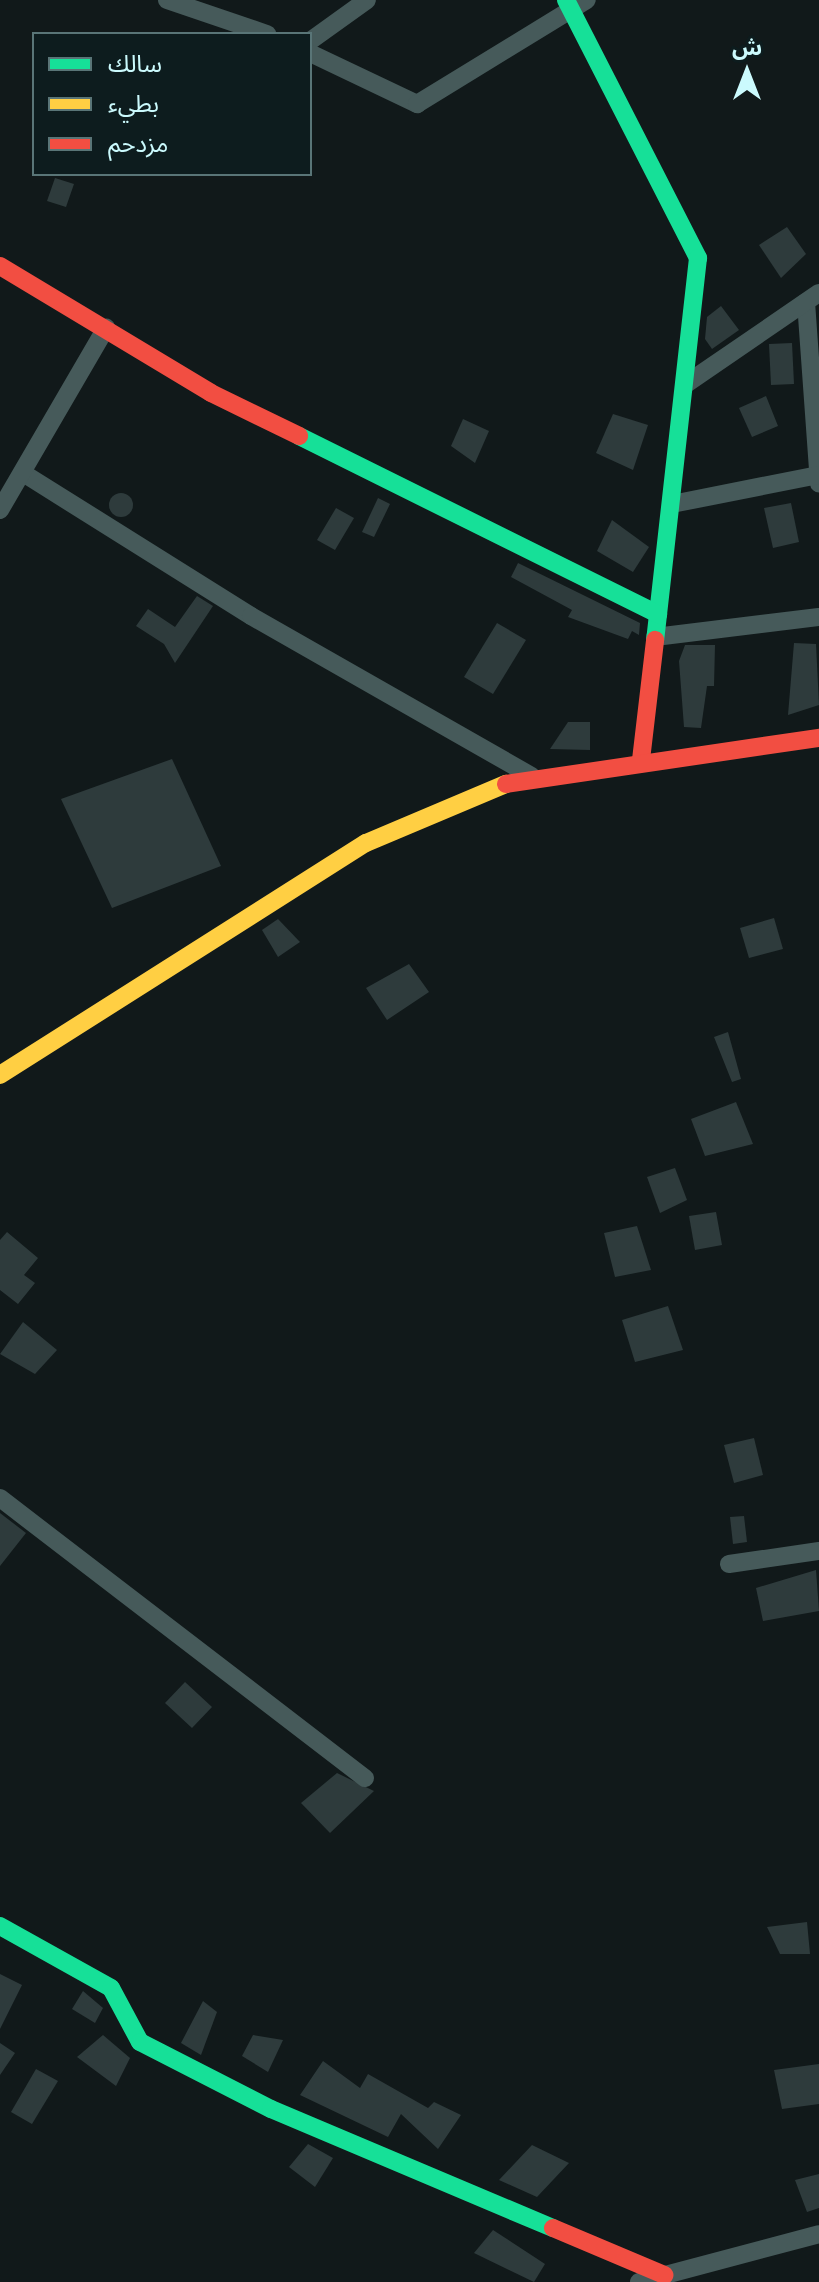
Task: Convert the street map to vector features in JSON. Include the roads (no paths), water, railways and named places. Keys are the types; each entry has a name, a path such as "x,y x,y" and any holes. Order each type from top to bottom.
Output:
{"street":[{"path":"167,0 261,32"},
{"path":"312,40 367,0"},
{"path":"312,54 417,104 575,3 698,258 641,760"},
{"path":"0,266 211,393 658,614"},
{"path":"686,384 813,298"},
{"path":"813,298 819,484"},
{"path":"0,510 5,490 23,473 106,328"},
{"path":"672,504 818,467"},
{"path":"23,473 251,616 532,776"},
{"path":"655,637 819,617"},
{"path":"0,1075 366,843 494,785 532,776 641,760 819,738"},
{"path":"0,1498 365,1778"},
{"path":"729,1564 819,1551"},
{"path":"0,1926 111,1988 140,2042 271,2109 664,2275"},
{"path":"639,2282 819,2234"}]}
